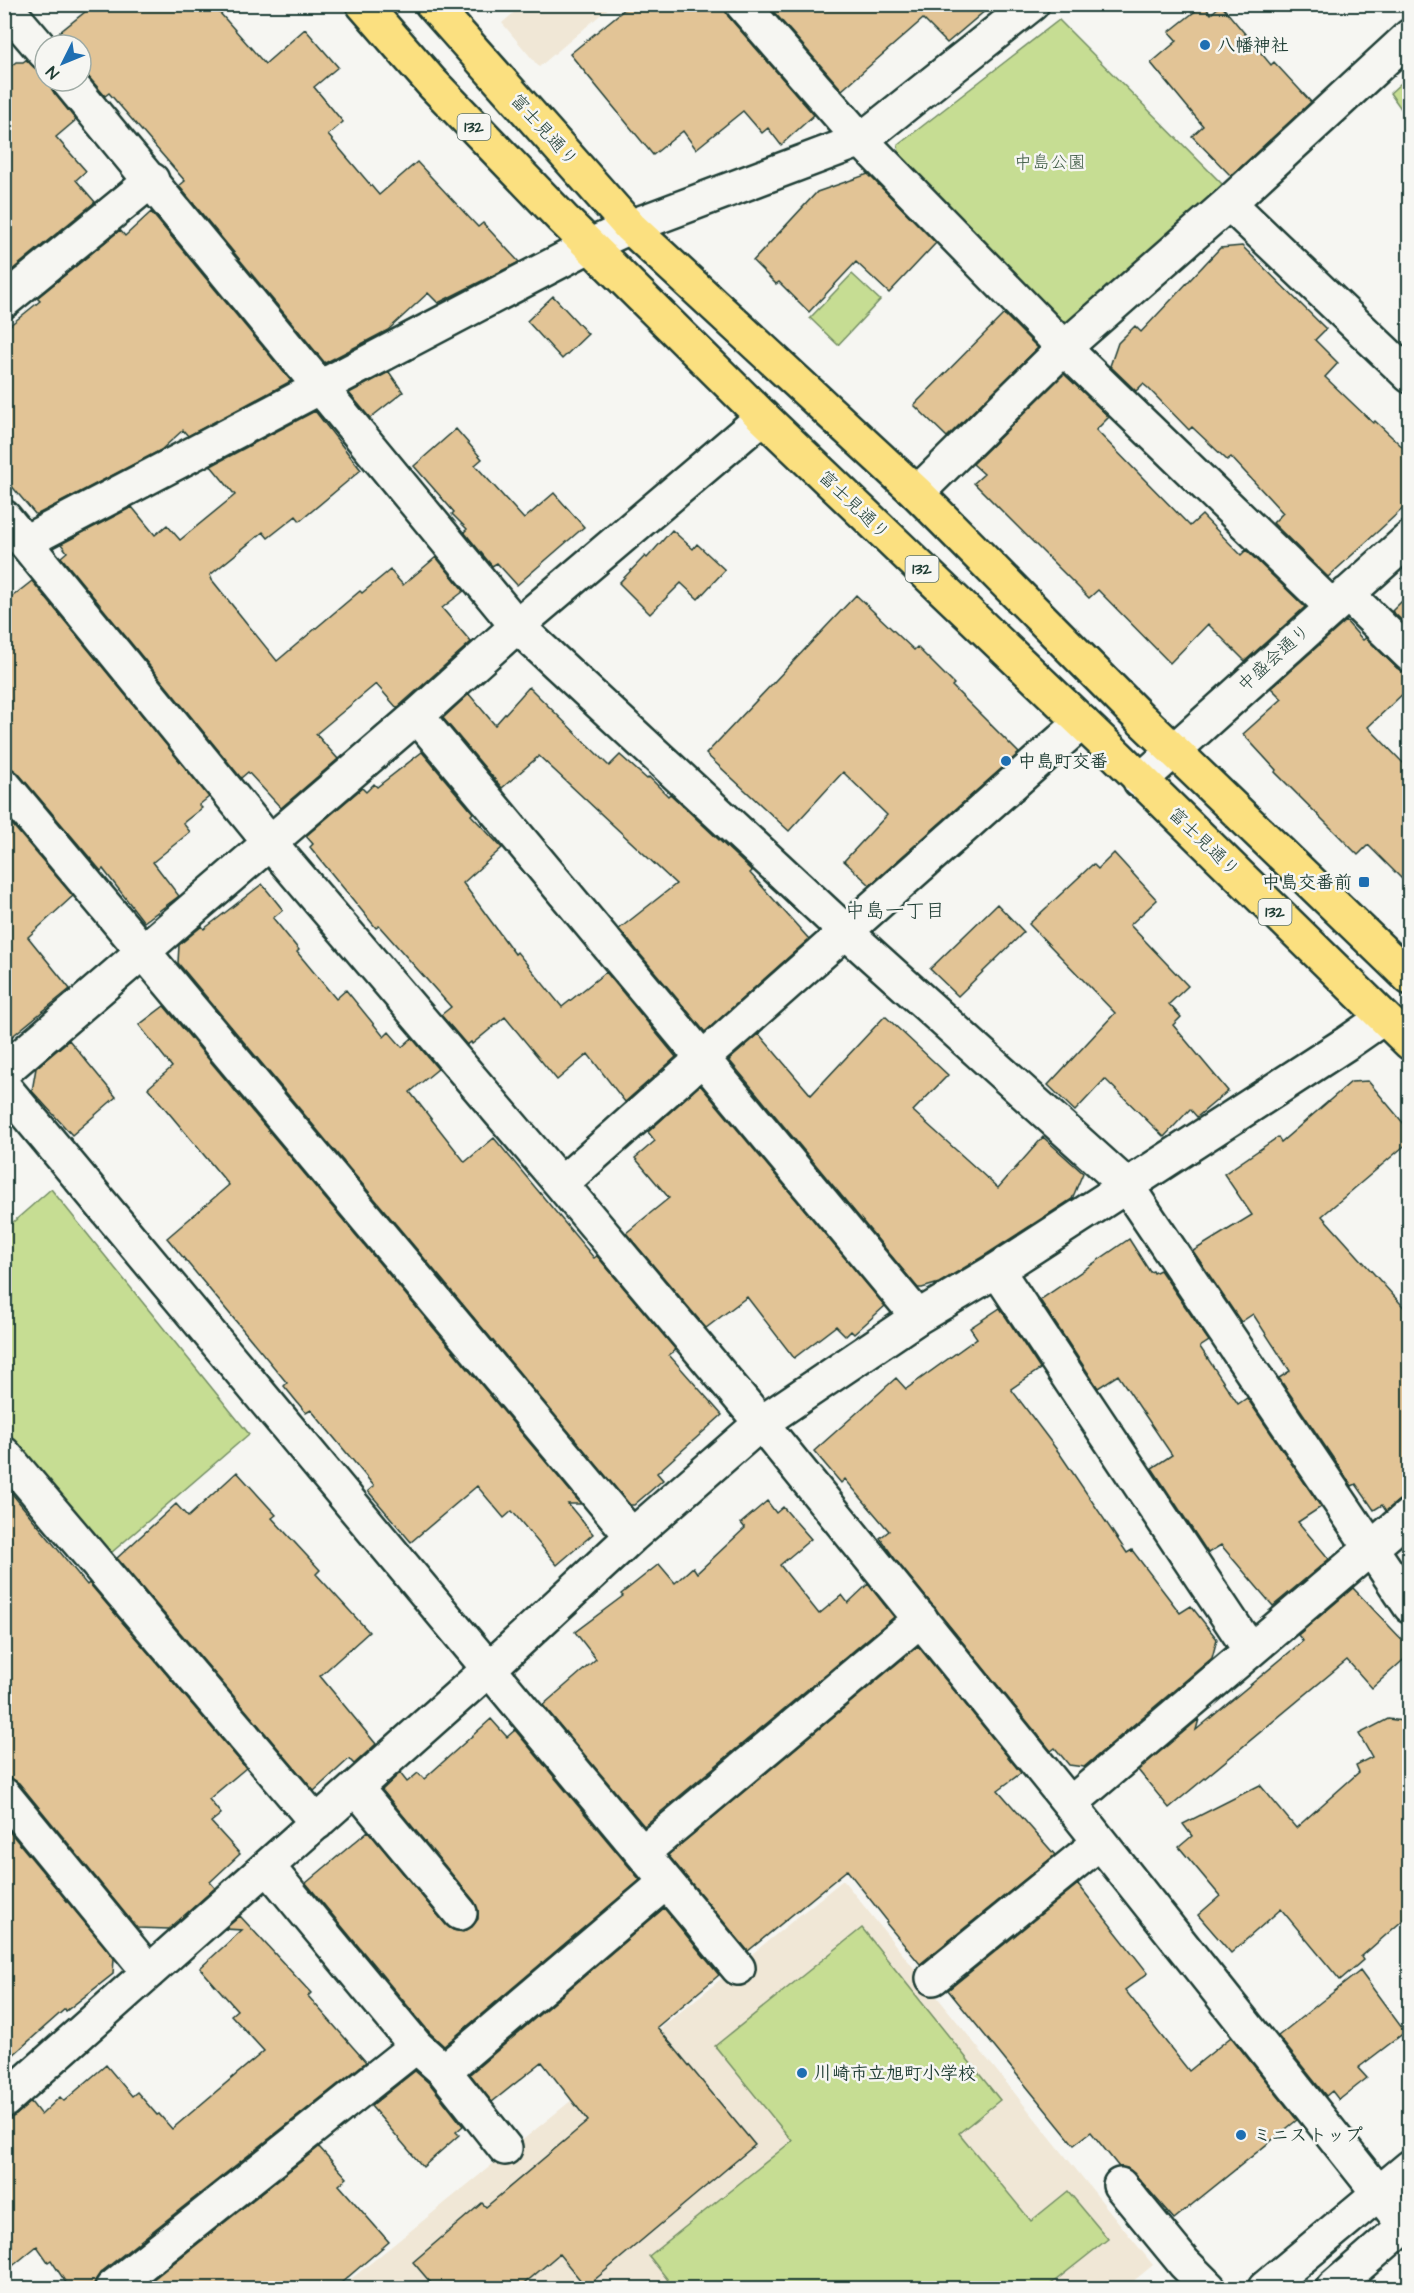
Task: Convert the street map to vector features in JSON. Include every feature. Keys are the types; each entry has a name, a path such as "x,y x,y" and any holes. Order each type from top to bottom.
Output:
{"highway":[{"name":"富士見通り","path":"363,4 432,83 763,417 1082,722 1410,1043"},
{"name":"富士見通り","path":"432,4 630,227 917,493 1173,750 1410,978"}],"street":[{"path":"742,4 861,140 1064,348 1339,601 1410,655"},
{"path":"25,542 591,245 630,227 861,140 1032,4"},
{"path":"10,10 33,38"},
{"path":"917,493 1064,348 1229,203 1410,36"},
{"path":"79,93 517,626 845,931 1126,1185 1410,1606"},
{"path":"4,301 152,180"},
{"path":"1229,203 1410,376"},
{"path":"4,1071 417,716 517,626 763,417"},
{"path":"4,517 270,843 762,1423 1070,1804 1379,2193 1407,2223 1351,2283"},
{"name":"中盛会通り","path":"1140,781 1410,538"},
{"path":"417,716 918,1317"},
{"path":"561,1184 1082,722"},
{"path":"4,785 632,1536"},
{"path":"4,2101 489,1669 632,1536 762,1423 918,1317 997,1270 1383,1018"},
{"path":"4,1086 738,1968"},
{"path":"997,1270 1250,1650"},
{"path":"4,1454 316,1823"},
{"path":"1070,1804 1410,1515"},
{"path":"642,1853 921,1620"},
{"path":"356,1788 460,1913"},
{"path":"4,1796 149,1972"},
{"path":"933,1978 1100,1842"},
{"path":"268,1867 416,2046 444,2071 505,2148"},
{"path":"444,2071 666,1882"},
{"path":"112,2289 416,2046"},
{"path":"1264,2289 1410,2168"},
{"path":"1120,2185 1184,2263 1209,2289"}],"shaded area":[{"path":"524,4 612,5 539,67 502,23"},
{"name":"川崎市立旭町小学校","path":"843,1880 1153,2265 1125,2288 340,2288"}],"green space":[{"name":"中島公園","path":"1059,20 1226,188 1080,324 1061,324 900,163 898,145"},
{"path":"1409,76 1409,120 1390,93"},
{"path":"852,274 880,300 838,345 810,318"},
{"path":"51,1189 249,1434 104,1559 5,1438 4,1230"},
{"path":"862,1928 1000,2100 959,2133 1031,2221 1068,2191 1108,2239 1046,2288 657,2288 668,2280 649,2256 792,2141 715,2046"}],"building":[{"path":"95,4 212,4 265,64 305,29 338,67 314,87 343,122 328,135 379,195 417,162 478,227 483,223 519,262 438,303 428,293 388,330 325,363 179,186 185,181 109,93 105,96 93,82 93,33 59,33"},
{"path":"631,4 724,4 728,16 814,115 781,145 768,128 762,133 743,111 696,149 683,131 653,155 570,54"},
{"path":"767,4 993,4 947,43 923,19 842,90"},
{"path":"1203,5 1211,14 1221,5 1271,65 1274,62 1311,102 1231,176 1192,136 1203,126 1151,63 1177,41 1169,32"},
{"path":"26,60 33,66 33,93 54,93 76,120 56,137 86,171 76,180 95,202 12,270 4,261 4,72 16,62"},
{"path":"868,174 936,243 889,293 856,262 809,312 779,282 776,284 753,261 817,192"},
{"path":"151,212 291,381 188,436 183,430 161,450 36,515 4,477 4,330 40,301 37,298 120,230 125,236"},
{"path":"1242,246 1326,329 1315,340 1338,363 1325,377 1373,423 1375,421 1410,454 1410,502 1328,577 1273,523 1283,513 1231,457 1227,460 1192,427 1189,430 1143,384 1136,391 1110,366 1118,343 1135,326 1141,332 1220,248"},
{"path":"553,296 588,334 562,359 527,321"},
{"path":"1004,314 1038,348 947,437 914,405"},
{"path":"389,372 403,392 370,418 349,393"},
{"path":"1064,374 1109,417 1096,430 1190,526 1202,515 1241,555 1246,550 1305,607 1245,661 1208,624 1170,663 1098,590 1089,598 974,483 984,474 973,464"},
{"path":"315,411 361,470 300,521 296,516 268,538 263,532 210,575 212,580 277,661 360,591 362,593 390,570 403,585 436,557 464,591 442,608 471,642 397,708 376,684 316,734 338,759 281,808 248,772 241,778 61,557 67,552 61,544 132,507 155,535 167,525 180,540 235,495 211,466"},
{"path":"456,429 482,459 475,465 524,519 554,493 584,527 517,585 497,563 492,566 464,532 467,529 452,514 454,512 414,466"},
{"path":"672,530 693,549 697,544 725,570 698,599 681,583 650,614 619,583 645,556 647,558"},
{"path":"32,581 209,797 199,805 202,808 183,823 190,832 153,862 179,896 144,922 103,869 101,871 18,773 11,768 4,767 4,603"},
{"path":"1410,593 1410,628 1392,611"},
{"path":"856,595 914,650 917,647 954,684 952,686 1019,753 870,885 844,861 887,815 843,772 789,831 706,754"},
{"path":"1346,621 1363,640 1366,638 1397,668 1410,673 1410,687 1368,727 1410,770 1410,887 1368,845 1358,855 1275,772 1276,770 1243,734 1282,699 1271,688"},
{"path":"529,687 609,766 620,755 647,779 649,777 668,796 670,794 752,871 750,873 809,939 705,1032 619,929 676,884 539,756 502,788 443,718 469,694 495,725"},
{"path":"422,752 473,813 471,815 502,848 463,883 515,954 517,952 562,1007 606,972 676,1057 625,1102 588,1054 557,1080 505,1017 472,1044 471,1042 467,1045 441,1015 451,1007 379,926 376,928 310,847 313,844 306,836 362,788 366,792 374,784 377,787"},
{"path":"4,815 73,896 28,937 70,989 4,1043"},
{"path":"1114,853 1157,900 1130,925 1188,986 1169,1004 1181,1017 1173,1025 1228,1091 1197,1117 1190,1109 1164,1137 1105,1079 1075,1111 1048,1085 1115,1013 1029,924 1093,864 1098,869"},
{"path":"262,884 283,910 273,918 299,950 297,952 336,999 346,990 384,1037 389,1032 402,1047 412,1038 438,1069 410,1092 465,1162 494,1138 594,1258 597,1256 676,1350 669,1355 722,1415 657,1473 663,1480 634,1505 630,1505 178,963 179,945 202,926 204,929"},
{"path":"997,904 1024,932 958,996 930,969"},
{"path":"164,1006 581,1504 568,1504 593,1534 557,1565 512,1511 504,1518 477,1486 411,1542 368,1491 374,1486 311,1410 306,1413 284,1386 287,1383 167,1238 229,1185 148,1088 172,1067 139,1025"},
{"path":"885,1016 948,1075 913,1111 998,1188 1043,1137 1083,1173 1072,1199 939,1283 922,1288 918,1288 729,1060 759,1034 811,1095"},
{"path":"69,1040 116,1097 72,1135 32,1091 36,1068"},
{"path":"1368,1081 1410,1131 1410,1141 1322,1216 1410,1314 1410,1495 1386,1511 1382,1505 1374,1510 1356,1484 1352,1486 1279,1378 1290,1371 1253,1314 1241,1322 1193,1251 1252,1215 1224,1174 1278,1137 1281,1142 1351,1082"},
{"path":"700,1085 885,1306 854,1334 851,1331 846,1336 836,1326 794,1358 747,1297 706,1328 626,1233 669,1198 635,1158 655,1141 648,1132"},
{"path":"1129,1239 1150,1272 1160,1270 1209,1341 1200,1347 1238,1404 1247,1398 1321,1507 1298,1522 1329,1559 1273,1606 1221,1545 1208,1553 1152,1468 1172,1455 1118,1375 1098,1388 1040,1300"},
{"path":"1000,1308 1040,1369 1011,1389 1060,1454 1127,1553 1132,1550 1180,1613 1191,1606 1217,1639 1212,1658 1084,1767 1069,1765 1055,1748 1051,1751 895,1559 880,1538 889,1531 845,1479 841,1483 814,1451 896,1378 906,1389 977,1338 970,1328"},
{"path":"237,1472 276,1515 272,1518 320,1570 316,1574 369,1632 320,1676 376,1744 354,1764 349,1759 314,1791 117,1558 176,1504 188,1517"},
{"path":"4,1484 87,1585 89,1583 246,1768 209,1799 221,1814 211,1822 240,1854 210,1882 215,1888 169,1929 137,1928 19,1783 4,1777"},
{"path":"767,1501 776,1513 783,1507 811,1539 780,1565 819,1614 842,1595 848,1603 868,1584 894,1617 644,1826 543,1705 596,1659 575,1632 623,1596 621,1594 659,1564 675,1583 693,1567 697,1573 745,1528 741,1523"},
{"path":"1353,1588 1410,1648 1410,1654 1372,1688 1347,1660 1169,1808 1138,1770 1199,1719 1196,1730 1303,1641 1298,1635"},
{"path":"918,1646 1021,1773 998,1790 1055,1855 920,1964 847,1870 748,1951 668,1855"},
{"path":"491,1719 507,1737 515,1730 640,1880 444,2046 430,2033 306,1883 368,1831 446,1925 453,1930 463,1932 472,1927 478,1919 478,1910 474,1901 382,1790 400,1773 407,1782 418,1773 424,1779"},
{"path":"1388,1719 1410,1722 1410,1914 1361,1957 1363,1960 1340,1980 1281,1909 1231,1953 1198,1915 1220,1896 1179,1847 1192,1836 1183,1824 1260,1785 1296,1828 1359,1772 1356,1765 1372,1757 1359,1734"},
{"path":"4,1825 114,1958 113,1974 66,2011 65,2009 4,2063"},
{"path":"1078,1884 1148,1973 1125,1990 1189,2071 1231,2037 1297,2120 1174,2219 1134,2173 1127,2168 1119,2167 1091,2132 1074,2145 948,1990"},
{"path":"664,1908 719,1975 657,2027 755,2145 586,2287 559,2254 518,2289 436,2289 413,2262 482,2203 486,2207 588,2121 542,2062 492,2102 470,2074"},
{"path":"240,1916 311,1993 308,1996 366,2062 100,2273 95,2281 94,2289 70,2289 51,2260 48,2262 37,2246 4,2273 4,2119 16,2115 31,2102 41,2115 60,2097 64,2101 106,2065 132,2096 137,2092 172,2129 264,2051 231,2015 237,2010 200,1968 242,1930 225,1929"},
{"path":"1360,1971 1405,2032 1358,2068 1367,2078 1339,2100 1332,2091 1326,2096 1278,2036"},
{"path":"415,2071 430,2084 463,2126 456,2132 459,2135 423,2167 371,2106"},
{"path":"319,2147 347,2178 339,2185 389,2242 334,2289 141,2289"}],"place":[{"name":"八幡神社","path":"1205,45"},
{"name":"中島町交番","path":"1006,761"},
{"name":"中島交番前","path":"1364,882"},
{"name":"川崎市立旭町小学校","path":"802,2073"},
{"name":"ミニストップ","path":"1241,2135"}],"district":[{"name":"中島一丁目","path":"895,911"}]}
